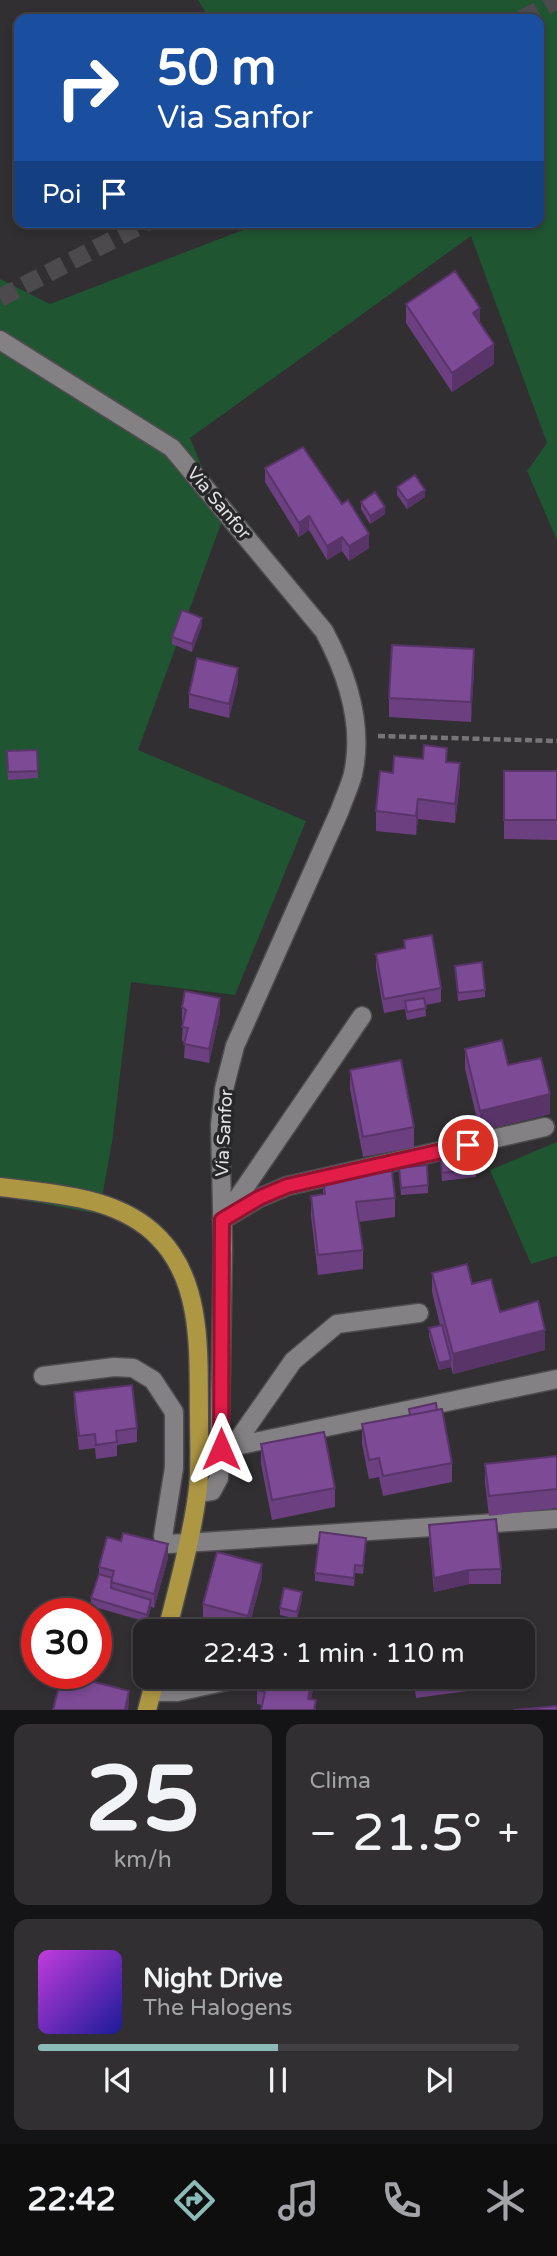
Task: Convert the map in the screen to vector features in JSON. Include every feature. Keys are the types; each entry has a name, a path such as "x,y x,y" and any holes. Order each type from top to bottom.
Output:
{"main road":[{"path":"0,1187 90,1200 117,1209 159,1237 184,1275 196,1327 198,1493 170,1619"}],"street":[{"name":"Via Sanfor","path":"0,340 172,448 324,631 340,660 351,694 356,735 353,773 340,810 235,1046 224,1089 220,1125 227,1448 219,1478 212,1491 198,1493"},
{"name":"Via Sanfor","path":"222,1220 362,1016"},
{"path":"222,1220 259,1198 287,1186 545,1127"},
{"name":"Via Sanfor","path":"227,1448 293,1361 337,1324 419,1313"},
{"path":"43,1376 114,1367 133,1368 153,1380 174,1412 174,1468 163,1536 169,1544 557,1519"},
{"path":"227,1448 557,1379"},
{"path":"152,1693 191,1689"}],"path":[{"path":"356,735 557,741"}],"green space":[{"path":"198,0 557,0 557,540 527,471 547,443 471,236 190,438 223,518 138,750 306,821 235,995 131,982 112,1142 99,1214 0,1196 0,279 50,304 248,228 544,228 544,14 207,14"},
{"path":"557,1142 557,1256 531,1264 490,1170"}],"building":[{"path":"455,271 480,308 473,313 494,344 452,373 406,304"},
{"path":"303,447 342,504 348,500 369,534 349,546 342,537 327,546 309,516 299,523 265,468"},
{"path":"415,475 425,490 407,501 397,487"},
{"path":"375,492 385,507 370,516 361,502"},
{"path":"182,610 202,618 192,644 172,637"},
{"path":"392,645 474,649 471,702 389,698"},
{"path":"197,658 238,668 229,704 189,694"},
{"path":"424,745 447,748 446,762 460,763 455,804 418,799 416,816 376,811 380,771 393,773 394,756 423,759"},
{"path":"37,750 38,771 8,772 7,751"},
{"path":"504,771 557,771 557,820 504,820"},
{"path":"432,935 441,988 384,999 376,954 405,948 404,940"},
{"path":"482,962 485,990 458,993 455,966"},
{"path":"185,991 220,998 209,1049 184,1044 188,1028 182,1027 186,1010 182,1007"},
{"path":"424,998 426,1008 407,1012 405,1001"},
{"path":"502,1040 508,1065 541,1058 550,1094 480,1111 465,1049"},
{"path":"401,1060 414,1127 363,1137 350,1070"},
{"path":"474,1153 476,1169 442,1173 440,1157"},
{"path":"427,1165 428,1185 401,1188 399,1168"},
{"path":"392,1171 395,1198 356,1202 363,1250 318,1255 311,1196 325,1194 323,1180"},
{"path":"467,1264 472,1284 491,1279 500,1312 538,1301 545,1330 453,1354 432,1273"},
{"path":"442,1325 451,1360 439,1363 429,1328"},
{"path":"132,1385 137,1428 116,1431 117,1442 96,1445 95,1434 79,1436 74,1392"},
{"path":"436,1403 437,1410 410,1415 409,1409"},
{"path":"442,1409 452,1463 383,1476 379,1458 369,1460 362,1424"},
{"path":"324,1432 335,1488 272,1500 261,1444"},
{"path":"557,1456 557,1489 489,1496 485,1464"},
{"path":"496,1519 501,1569 469,1570 434,1578 429,1525"},
{"path":"320,1532 366,1538 363,1566 355,1565 354,1578 315,1573"},
{"path":"123,1533 168,1544 154,1594 111,1582 114,1571 99,1567 107,1537 121,1541"},
{"path":"217,1552 262,1564 248,1616 203,1604"},
{"path":"99,1574 112,1578 111,1588 151,1600 147,1615 112,1604 112,1598 91,1598"},
{"path":"284,1588 302,1592 297,1612 280,1608"},
{"path":"112,1687 129,1691 125,1710 53,1710 58,1689 112,1689"},
{"path":"310,1689 308,1699 316,1700 314,1710 261,1710 265,1692 257,1690"},
{"path":"557,1706 557,1710 514,1710"}],"tunnel":[{"path":"531,14 557,0"},
{"path":"0,298 135,228"}],"route":[{"path":"221,1449 222,1220 259,1198 287,1186 468,1145"}]}
